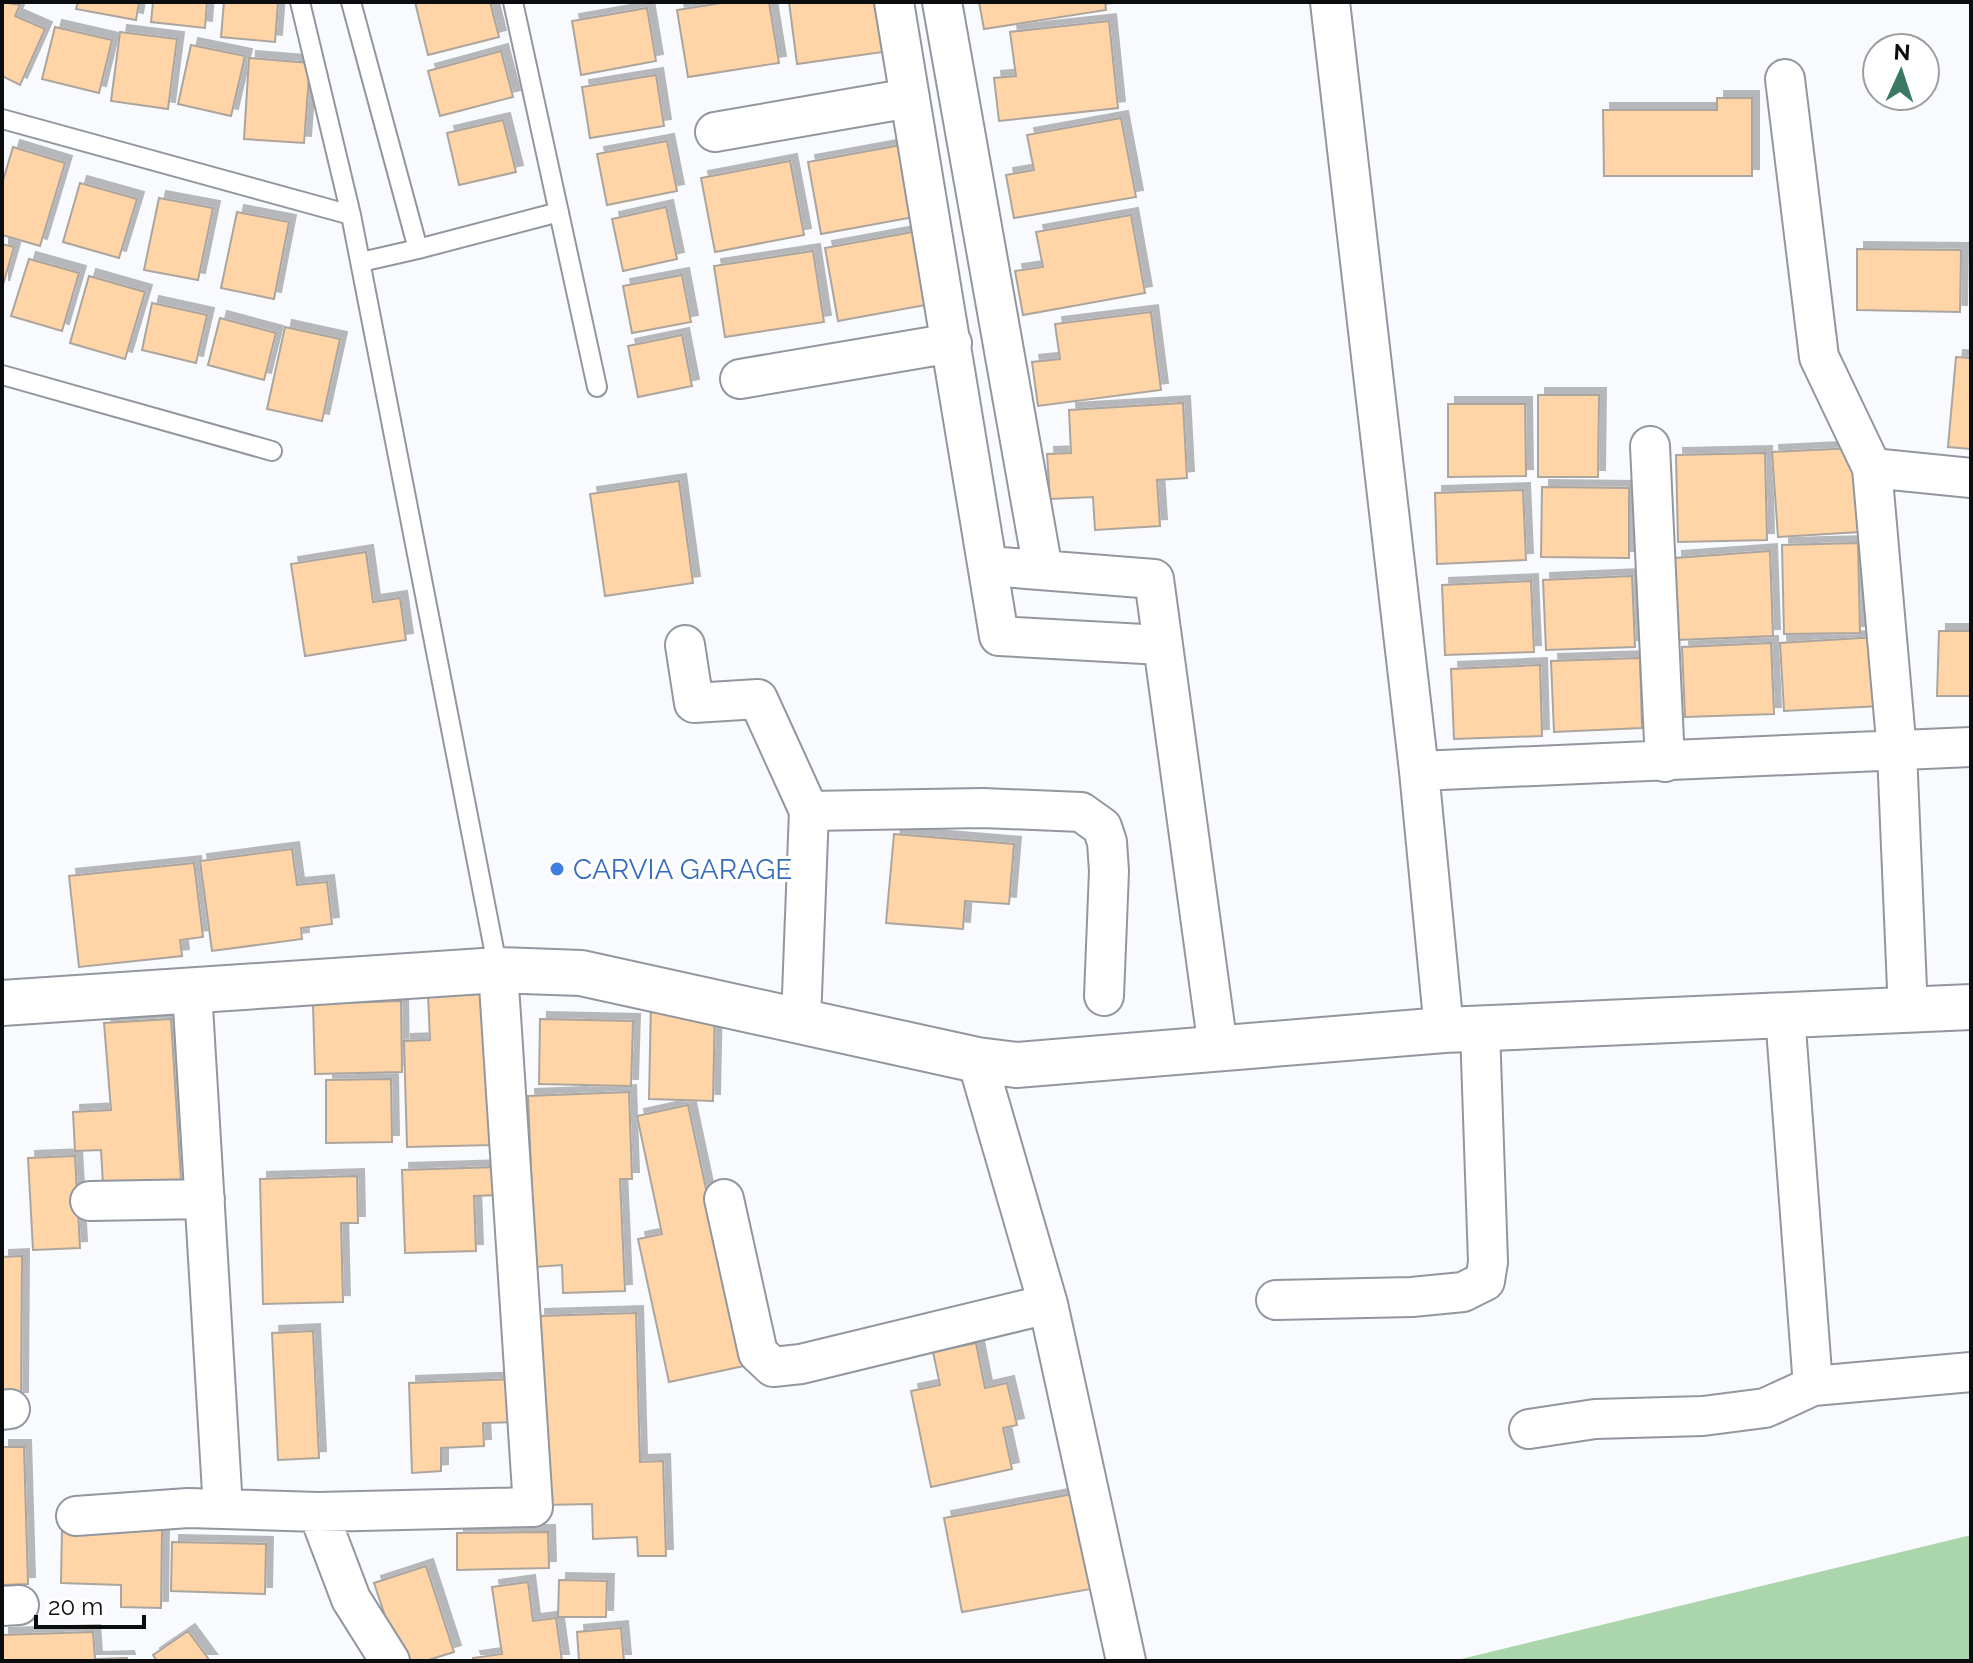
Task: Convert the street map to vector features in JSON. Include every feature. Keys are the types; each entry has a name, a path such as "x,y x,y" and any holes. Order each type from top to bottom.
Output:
{"street":[{"path":"894,2 999,636 1162,645"},
{"path":"942,2 1043,570"},
{"path":"1276,1300 1412,1297 1463,1292 1485,1281 1488,1262 1462,1030 1419,771 1330,2"},
{"path":"1785,79 1819,357 1872,468 1897,752 1908,1012"},
{"path":"715,132 910,98"},
{"path":"740,379 952,343"},
{"path":"1650,446 1665,762"},
{"path":"1872,468 1971,478"},
{"path":"989,566 1154,579 1218,1048"},
{"path":"685,645 694,703 758,699 809,811 801,1021"},
{"path":"1419,771 1971,747"},
{"path":"809,811 983,808 1081,812 1102,827 1107,842 1109,871 1104,996"},
{"path":"76,1516 188,1508 318,1512 533,1507 498,970"},
{"path":"2,1003 498,970 581,973 977,1060 1016,1065 1462,1030 1971,1007"},
{"path":"192,990 223,1509"},
{"path":"1785,1015 1813,1386"},
{"path":"977,1060 1048,1304 1126,1661"},
{"path":"90,1201 205,1199"},
{"path":"724,1199 758,1353 773,1367 801,1364 1048,1304"},
{"path":"1529,1429 1595,1419 1703,1416 1765,1408 1813,1386 1971,1372"},
{"path":"318,1512 351,1599 390,1661"}],"lane":[{"path":"300,2 361,262 498,970"},
{"path":"351,2 418,249"},
{"path":"513,2 597,387"},
{"path":"2,119 351,215"},
{"path":"361,262 559,212"},
{"path":"2,375 272,451"}],"green space":[{"path":"1971,1535 1971,1661 1453,1661"}],"building":[{"path":"2,2 20,5 15,16 45,29 20,85 2,76"},
{"path":"78,2 139,2 136,20 76,9"},
{"path":"153,2 207,2 205,28 151,22"},
{"path":"224,2 278,2 275,42 221,37"},
{"path":"415,2 490,2 499,37 428,55"},
{"path":"728,2 769,2 779,63 688,77 677,10"},
{"path":"789,2 883,2 890,51 797,64"},
{"path":"979,2 1105,2 1106,10 984,29"},
{"path":"647,8 656,61 581,75 572,21"},
{"path":"1109,21 1118,108 999,121 994,78 1016,76 1010,32"},
{"path":"55,27 112,40 99,93 42,79"},
{"path":"120,32 177,39 168,109 111,101"},
{"path":"191,45 245,56 231,116 178,104"},
{"path":"501,51 513,97 440,116 428,71"},
{"path":"249,58 310,63 304,143 244,139"},
{"path":"656,75 664,126 590,138 582,87"},
{"path":"1717,98 1752,98 1752,176 1604,176 1603,110 1717,110"},
{"path":"1121,118 1136,197 1014,218 1006,175 1034,170 1027,135"},
{"path":"503,120 516,172 459,185 447,133"},
{"path":"667,141 677,191 607,205 597,154"},
{"path":"901,145 914,217 821,234 808,162"},
{"path":"13,147 65,163 40,246 2,235 2,184"},
{"path":"790,161 804,235 715,252 701,178"},
{"path":"80,183 137,199 119,258 63,242"},
{"path":"159,198 213,208 198,280 144,270"},
{"path":"666,207 677,259 623,271 612,219"},
{"path":"237,212 289,222 274,299 221,288"},
{"path":"1131,215 1145,293 1023,315 1015,271 1043,267 1036,232"},
{"path":"918,231 931,304 838,321 825,248"},
{"path":"2,244 14,247 2,288"},
{"path":"1857,249 1961,250 1960,312 1857,310"},
{"path":"813,251 824,322 725,337 714,266"},
{"path":"29,259 79,273 62,331 11,316"},
{"path":"682,275 691,322 632,333 623,286"},
{"path":"89,276 145,292 125,359 70,343"},
{"path":"152,303 207,315 196,363 142,350"},
{"path":"1151,312 1161,390 1038,406 1032,362 1060,359 1055,324"},
{"path":"220,318 276,333 264,380 208,365"},
{"path":"285,327 340,339 322,421 267,409"},
{"path":"682,335 692,386 638,397 628,346"},
{"path":"1956,357 1971,358 1971,449 1948,447"},
{"path":"1538,395 1599,395 1598,477 1538,477"},
{"path":"1183,403 1187,478 1157,480 1160,526 1095,530 1093,497 1050,499 1047,454 1071,453 1069,410"},
{"path":"1448,404 1525,404 1526,476 1448,477"},
{"path":"1854,448 1860,532 1778,537 1772,452"},
{"path":"1765,453 1767,540 1678,542 1676,455"},
{"path":"679,481 693,583 605,596 590,494"},
{"path":"1542,487 1629,488 1629,558 1541,557"},
{"path":"1523,490 1526,560 1437,564 1435,493"},
{"path":"1858,543 1860,633 1784,634 1782,545"},
{"path":"1770,551 1773,636 1677,640 1675,558"},
{"path":"366,552 373,602 400,598 406,640 305,656 291,564"},
{"path":"1632,576 1635,647 1546,650 1543,580"},
{"path":"1531,581 1534,652 1445,655 1442,585"},
{"path":"1939,631 1971,631 1971,696 1937,696"},
{"path":"1877,637 1881,706 1784,711 1780,643"},
{"path":"1771,643 1774,714 1685,717 1682,647"},
{"path":"1640,658 1642,728 1554,732 1551,661"},
{"path":"1540,665 1542,736 1454,739 1451,669"},
{"path":"894,834 1014,844 1009,904 965,901 963,929 886,923"},
{"path":"292,849 297,885 327,882 332,924 301,928 302,939 212,951 200,861"},
{"path":"194,863 203,937 180,940 182,956 79,967 69,876"},
{"path":"489,992 492,1145 407,1147 404,1041 430,1040 428,994"},
{"path":"401,1001 402,1072 315,1074 313,1004"},
{"path":"651,1002 715,1003 713,1101 649,1099"},
{"path":"171,1019 181,1180 103,1184 101,1150 75,1151 73,1112 111,1110 104,1023"},
{"path":"540,1019 633,1021 631,1086 539,1084"},
{"path":"391,1079 392,1142 326,1143 326,1080"},
{"path":"629,1092 632,1179 620,1179 625,1291 563,1293 562,1265 535,1267 528,1096"},
{"path":"688,1105 744,1366 669,1382 638,1239 662,1234 637,1116"},
{"path":"75,1156 80,1248 33,1250 28,1158"},
{"path":"498,1167 499,1195 474,1196 476,1251 405,1253 402,1170"},
{"path":"357,1176 358,1223 341,1223 343,1302 263,1304 260,1179"},
{"path":"22,1256 21,1399 2,1400 2,1257"},
{"path":"636,1313 640,1462 663,1461 666,1556 638,1556 637,1537 593,1539 592,1504 543,1505 538,1316"},
{"path":"313,1331 319,1458 278,1460 272,1333"},
{"path":"976,1343 985,1388 1007,1383 1017,1425 1003,1428 1012,1469 931,1487 911,1391 940,1385 933,1352"},
{"path":"520,1379 521,1422 483,1423 484,1446 441,1448 441,1471 412,1473 409,1383"},
{"path":"2,1447 24,1447 28,1584 2,1585"},
{"path":"1078,1493 1096,1588 962,1612 944,1518"},
{"path":"62,1528 162,1530 161,1608 121,1607 121,1585 61,1583"},
{"path":"548,1532 549,1568 457,1570 457,1533"},
{"path":"172,1542 266,1544 265,1594 171,1591"},
{"path":"426,1566 454,1652 425,1661 400,1661 374,1583"},
{"path":"559,1580 607,1581 606,1617 558,1617"},
{"path":"528,1582 533,1621 556,1618 562,1661 474,1661 473,1658 502,1654 492,1587"},
{"path":"621,1628 624,1661 579,1661 577,1632"},
{"path":"188,1631 210,1661 157,1661 153,1655"},
{"path":"93,1632 95,1659 127,1658 128,1661 2,1661 2,1635"}],"place":[{"name":"CARVIA GARAGE","path":"557,869"}]}
